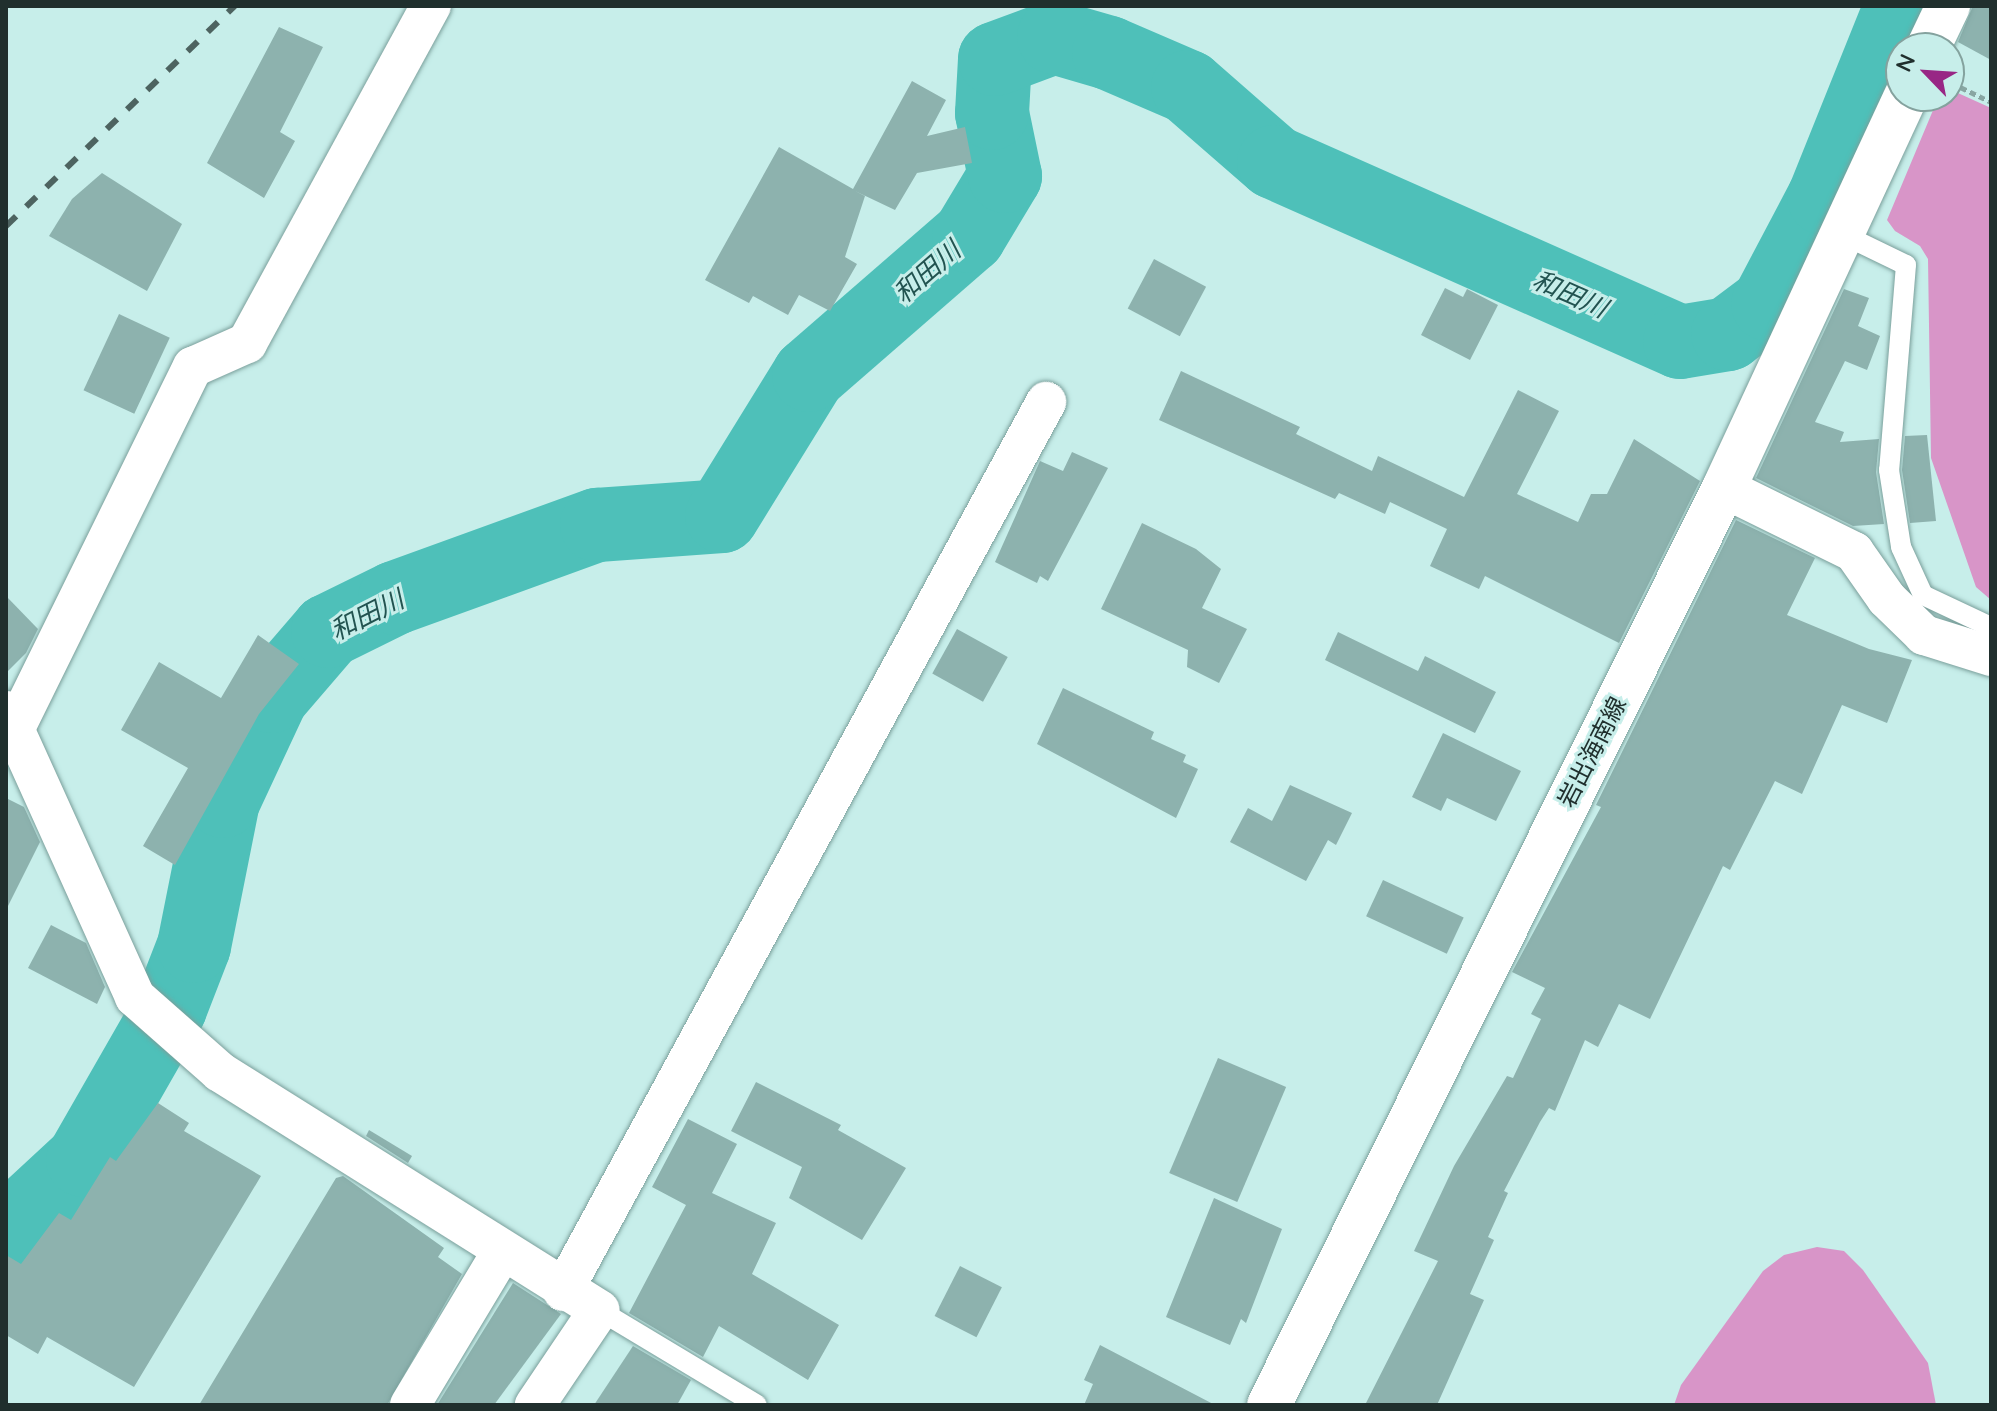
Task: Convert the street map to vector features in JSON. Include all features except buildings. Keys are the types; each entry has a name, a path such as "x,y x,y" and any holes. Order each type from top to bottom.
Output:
{"main road":[{"path":"1936,32 1948,6"},
{"name":"岩出海南線","path":"1269,1405 1724,488 1899,112"}],"street":[{"path":"431,6 247,343 193,367 10,721 135,997 220,1072 563,1291 599,1310 535,1405"},
{"path":"563,1291 1046,402"},
{"path":"1724,488 1854,552 1887,599 1924,635 1991,656"},
{"path":"410,1405 502,1252"}],"lane":[{"path":"1842,234 1906,265 1889,470 1901,547 1923,595 1991,627"},
{"path":"599,1310 757,1405"}],"path":[{"path":"1965,90 1991,102"}],"shaded area":[{"path":"1965,96 1991,108 1991,600 1976,587 1931,458 1928,259 1920,246 1895,231 1887,220 1932,112 1965,112"},
{"path":"1817,1247 1844,1251 1863,1270 1928,1363 1936,1405 1674,1405 1681,1385 1763,1271 1784,1255"}],"waterway":[{"name":"和田川","path":"6,1231 83,1160 170,1008 194,946 223,801 272,696 328,631 395,598 597,525 722,516 809,375 969,236 1005,176 992,113 995,59 1054,37 1109,53 1188,87 1274,162 1680,342 1728,334 1768,304 1824,198 1901,6"}],"railway":[{"path":"6,226 235,6"}]}
